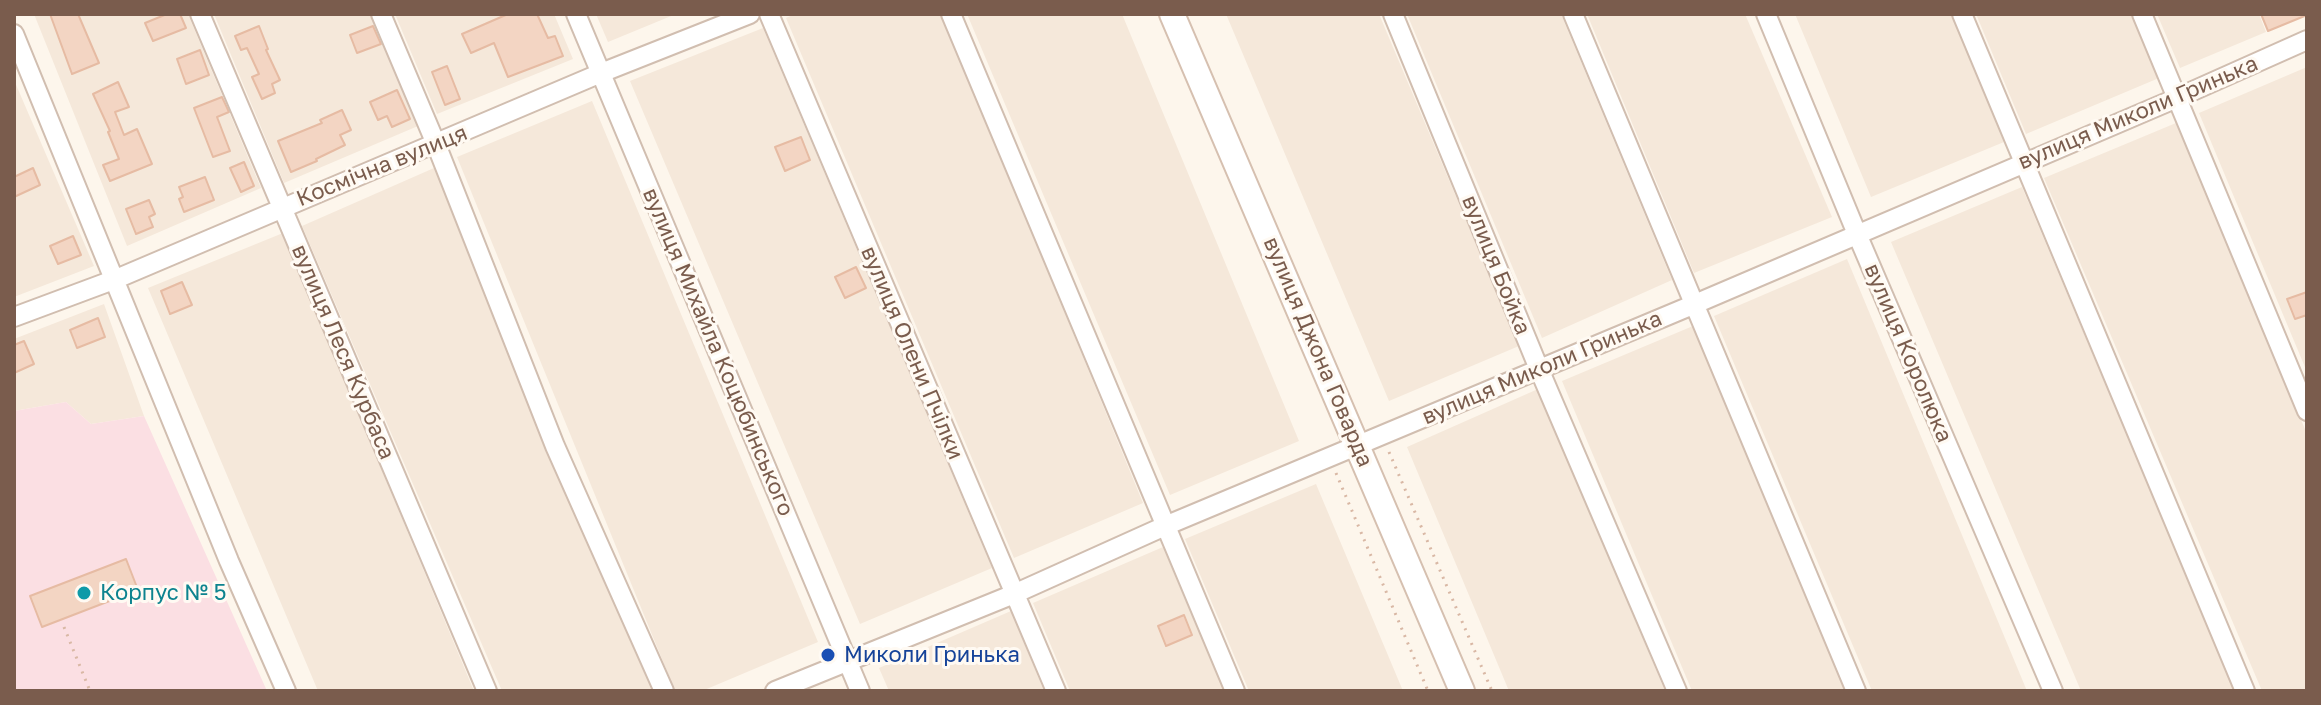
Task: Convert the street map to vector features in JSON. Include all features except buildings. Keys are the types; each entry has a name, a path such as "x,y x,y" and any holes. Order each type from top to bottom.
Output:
{"street":[{"name":"вулиця Леся Курбаса","path":"200,14 487,691"},
{"path":"381,14 436,144 555,446 664,691"},
{"name":"вулиця Михайла Коцюбинського","path":"576,14 860,691"},
{"name":"Космічна вулиця","path":"14,317 116,279 601,73 750,14"},
{"name":"вулиця Олени Пчілки","path":"769,14 1056,691"},
{"path":"951,14 1235,691"},
{"name":"вулиця Джона Говарда","path":"1172,14 1462,691"},
{"name":"вулиця Бойка","path":"1393,14 1539,369 1677,691"},
{"path":"1573,14 1856,691"},
{"name":"вулиця Королюка","path":"1766,14 2053,691"},
{"path":"1962,14 2245,691"},
{"path":"2142,14 2307,411"},
{"path":"14,34 229,561 286,691"},
{"name":"вулиця Миколи Гринька","path":"775,691 1014,594 1165,526 1359,447 2307,40"}],"path":[{"path":"1382,436 1492,691"},
{"path":"1330,458 1428,691"},
{"path":"64,627 90,691"}],"shaded area":[{"path":"34,14 188,14 261,188 127,246"},
{"path":"214,14 371,14 418,126 284,183"},
{"path":"395,14 554,14 573,59 437,114"},
{"path":"596,14 676,14 608,42"},
{"path":"795,14 942,14 1143,503 1014,558 786,18"},
{"path":"967,14 1122,14 1299,441 1170,495"},
{"path":"1226,14 1379,14 1519,346 1389,401"},
{"path":"1407,14 1561,14 1672,280 1542,338"},
{"path":"1587,14 1745,14 1832,217 1694,273"},
{"path":"1795,14 1951,14 2004,142 1871,197"},
{"path":"1976,14 2132,14 2159,78 2026,134"},
{"path":"2157,14 2259,14 2266,32 2180,68"},
{"path":"763,28 992,568 860,624 630,81"},
{"path":"2307,67 2307,372 2199,113"},
{"path":"14,80 94,266 14,297"},
{"path":"592,101 818,642 702,691 675,691 457,157"},
{"path":"2176,123 2307,434 2307,691 2262,691 2044,178"},
{"path":"434,168 655,691 502,691 302,226"},
{"path":"2022,187 2235,691 2081,691 1891,242"},
{"path":"283,233 474,691 318,691 148,288"},
{"path":"1847,259 2027,691 1872,691 1714,316"},
{"path":"104,304 144,416 91,424 66,402 14,411 14,339"},
{"path":"1693,326 1847,691 1692,691 1562,381"},
{"path":"1538,389 1665,691 1509,691 1407,447"},
{"path":"66,402 91,424 144,416 267,691 14,691 14,411"},
{"path":"1316,484 1403,691 1249,691 1185,539"},
{"path":"1163,547 1224,691 1070,691 1033,603"},
{"path":"1011,611 1044,691 889,691 879,668"}],"place":[{"name":"Корпус № 5","path":"84,593"},
{"name":"Миколи Гринька","path":"828,655"}]}
